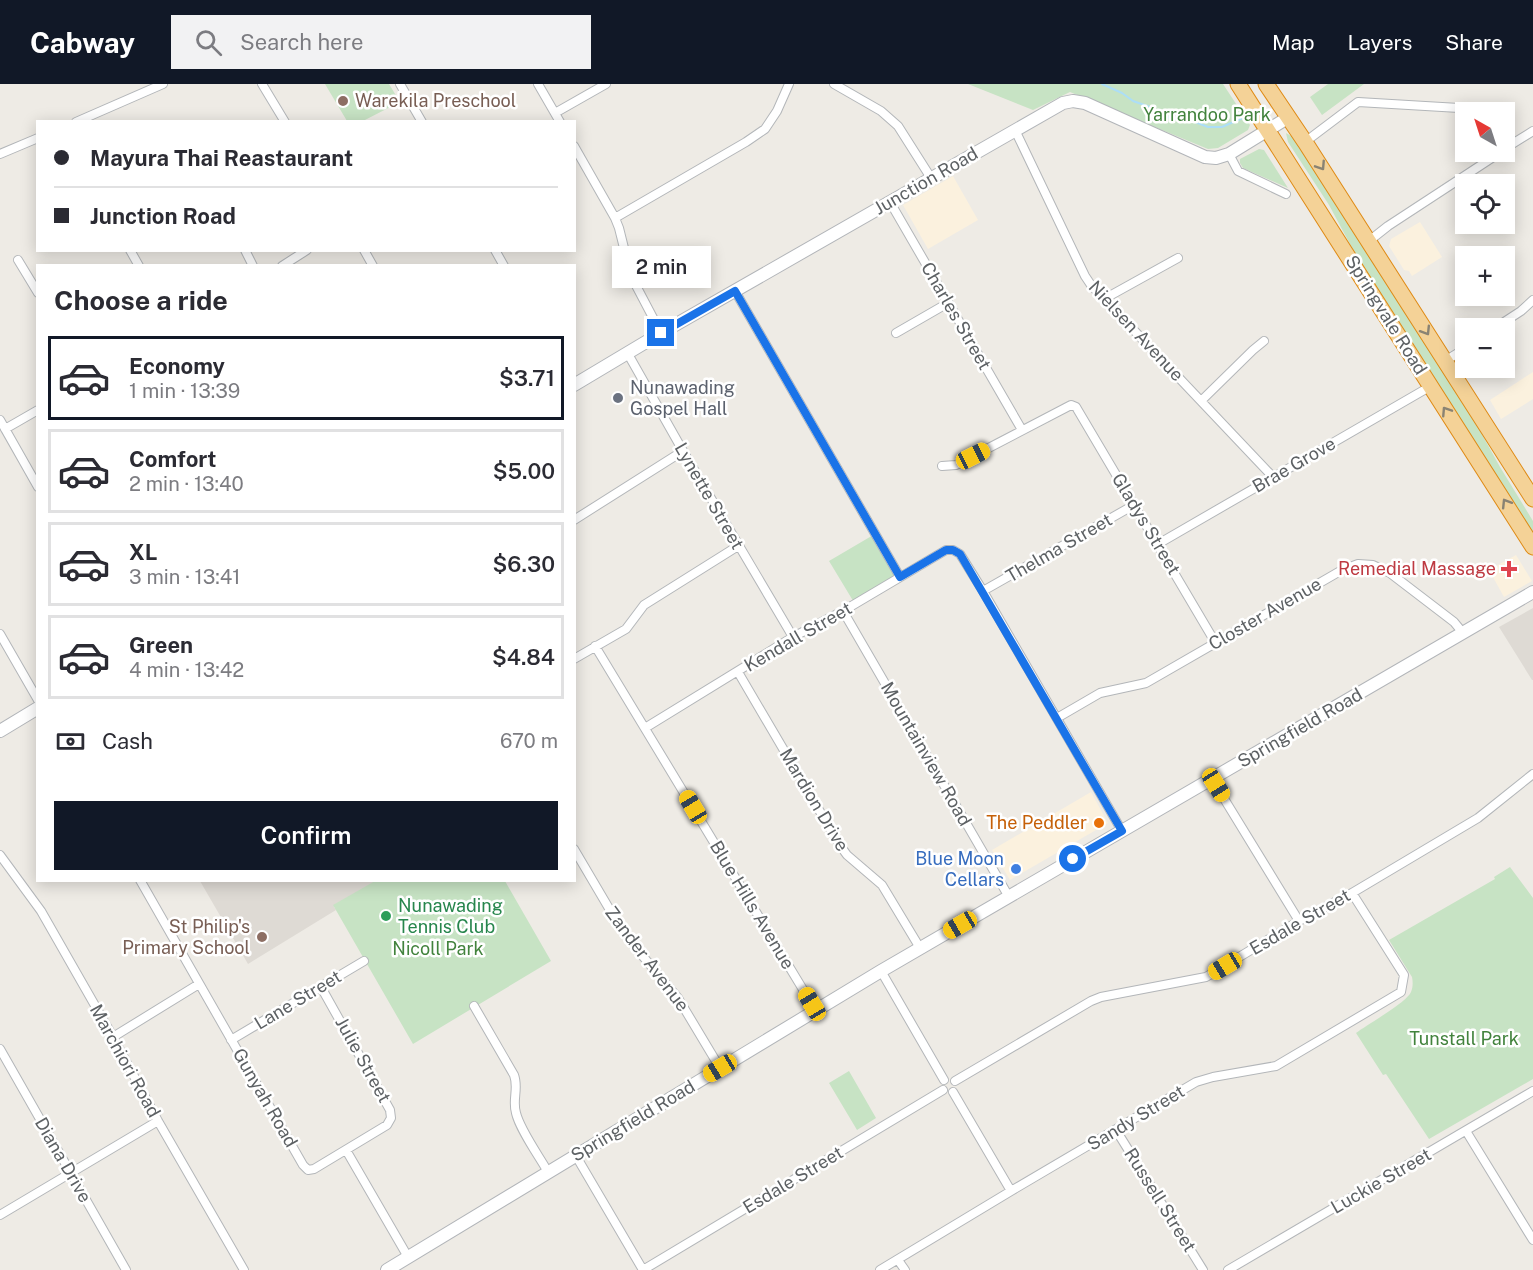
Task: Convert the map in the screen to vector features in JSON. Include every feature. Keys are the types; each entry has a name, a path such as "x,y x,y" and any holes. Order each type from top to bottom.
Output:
{"highway":[{"name":"Springvale Road","path":"1238,84 1533,547"},
{"name":"Springvale Road","path":"1266,84 1533,499"}],"main road":[{"name":"Junction Road","path":"576,384 1063,103 1073,101 1085,103 1205,157 1216,158 1229,154 1289,117"},
{"name":"Springfield Road","path":"387,1270 881,971 1533,592"},
{"path":"0,731 36,709"}],"street":[{"path":"81,120 164,84"},
{"path":"262,84 284,120"},
{"path":"400,84 421,120"},
{"path":"538,84 558,117 606,84"},
{"path":"615,218 765,129 777,111 789,84"},
{"path":"834,84 881,111 897,126 931,178"},
{"path":"1305,142 1358,102 1455,108"},
{"name":"Nielsen Avenue","path":"1015,130 1091,285 1273,477"},
{"path":"1515,142 1533,131"},
{"path":"0,154 36,139"},
{"path":"576,150 620,228 631,276 661,333"},
{"path":"1229,154 1238,171 1286,194"},
{"path":"1369,241 1483,162"},
{"name":"Charles Street","path":"890,202 1022,430"},
{"path":"285,264 304,252"},
{"path":"1104,299 1178,258"},
{"path":"18,260 36,290"},
{"path":"735,291 900,577"},
{"path":"1510,318 1533,300"},
{"path":"897,333 948,303"},
{"path":"1202,400 1264,341"},
{"name":"Lynette Street","path":"628,354 682,451 793,637"},
{"path":"1445,361 1455,355"},
{"name":"Brae Grove","path":"1158,544 1431,386"},
{"name":"Gladys Street","path":"1022,430 1071,405 1076,407 1215,642"},
{"path":"5,429 36,411"},
{"path":"0,420 36,483"},
{"path":"942,466 956,465 1022,430"},
{"path":"576,519 682,451"},
{"name":"Thelma Street","path":"983,591 1134,505"},
{"path":"576,658 626,629 644,604 738,546"},
{"name":"Kendall Street","path":"645,728 793,637 843,611 946,550 953,550 960,554 983,591"},
{"name":"Closter Avenue","path":"1057,718 1100,693 1146,683 1342,570 1358,564 1373,565 1390,573 1454,622 1462,633"},
{"path":"983,591 1122,831"},
{"name":"Mountainview Road","path":"843,611 1009,897"},
{"path":"0,634 36,697"},
{"name":"Blue Hills Avenue","path":"596,646 816,1011"},
{"name":"Mardion Drive","path":"738,672 839,844 847,855 882,885 920,948"},
{"name":"Esdale Street","path":"955,1081 1091,1001 1101,997 1206,977 1478,818 1533,774"},
{"path":"1212,779 1299,921"},
{"name":"Zander Avenue","path":"576,852 630,942 678,998 720,1068"},
{"name":"Marchiori Road","path":"0,855 41,911 244,1270"},
{"name":"Gunyah Road","path":"141,882 303,1165 308,1170 314,1169 346,1150"},
{"name":"Sandy Street","path":"880,1270 1196,1082 1276,1066 1401,992 1404,975 1352,893"},
{"name":"Lane Street","path":"231,1040 364,961"},
{"path":"881,971 944,1080"},
{"path":"113,1037 199,984"},
{"name":"Julie Street","path":"321,987 390,1110 391,1118 387,1125 346,1150"},
{"path":"474,1006 514,1075 517,1086 515,1104 517,1117 548,1172"},
{"name":"Diana Drive","path":"0,1049 126,1270"},
{"path":"949,1078 955,1081 956,1088 953,1092 946,1093 943,1090 941,1086 944,1080 949,1078"},
{"name":"Esdale Street","path":"643,1270 943,1090"},
{"name":"Luckie Street","path":"1228,1270 1533,1091"},
{"path":"953,1092 1011,1191"},
{"path":"0,1215 158,1121"},
{"name":"Russell Street","path":"1116,1130 1203,1270"},
{"path":"1466,1131 1533,1240"},
{"path":"346,1150 408,1257"},
{"path":"576,1156 643,1270"},
{"path":"898,1260 905,1270"}],"shaded area":[{"path":"953,176 978,220 928,249 903,205"},
{"path":"1420,222 1442,257 1412,276 1409,271 1404,270 1389,246 1391,239"},
{"path":"1533,372 1533,399 1501,419 1490,400"},
{"path":"1516,555 1532,581 1504,597 1489,570"},
{"path":"1533,608 1533,680 1532,680 1499,627"},
{"path":"1091,792 1108,823 1010,880 992,850"},
{"name":"St Philip's Primary School","path":"201,882 376,882 334,907 336,910 248,964"}],"green space":[{"path":"325,84 389,84 400,102 365,120 346,120"},
{"name":"Yarrandoo Park","path":"968,84 1223,84 1250,125 1248,130 1218,148 1208,149 1070,92 1033,110"},
{"path":"1328,84 1364,84 1322,115 1310,97"},
{"path":"1286,133 1296,139 1468,409 1533,521 1533,533 1357,257 1329,205 1288,142"},
{"path":"1259,149 1264,150 1288,188 1243,168 1240,159"},
{"path":"875,534 900,577 855,604 829,561"},
{"name":"Tunstall Park","path":"1510,867 1533,898 1533,1079 1429,1139 1356,1033 1395,1007 1411,992 1412,977 1389,940 1495,879 1494,877"},
{"name":"Nicoll Park","path":"373,882 506,882 551,961 413,1044 333,905"},
{"path":"849,1071 876,1118 857,1130 829,1083"}],"waterway":[{"path":"1102,84 1171,119 1185,118 1208,127 1222,127 1245,117"}],"place":[{"name":"Warekila Preschool","path":"343,101"},
{"name":"Nunawading Gospel Hall","path":"618,398"},
{"name":"Remedial Massage","path":"1509,569"},
{"name":"The Peddler","path":"1099,823"},
{"name":"Blue Moon Cellars","path":"1016,869"},
{"name":"Nunawading Tennis Club","path":"386,916"},
{"name":"St Philip's Primary School","path":"262,937"}],"route":[{"path":"661,333 735,291 900,577 946,550 953,550 960,554 1122,831 1073,859"}]}
